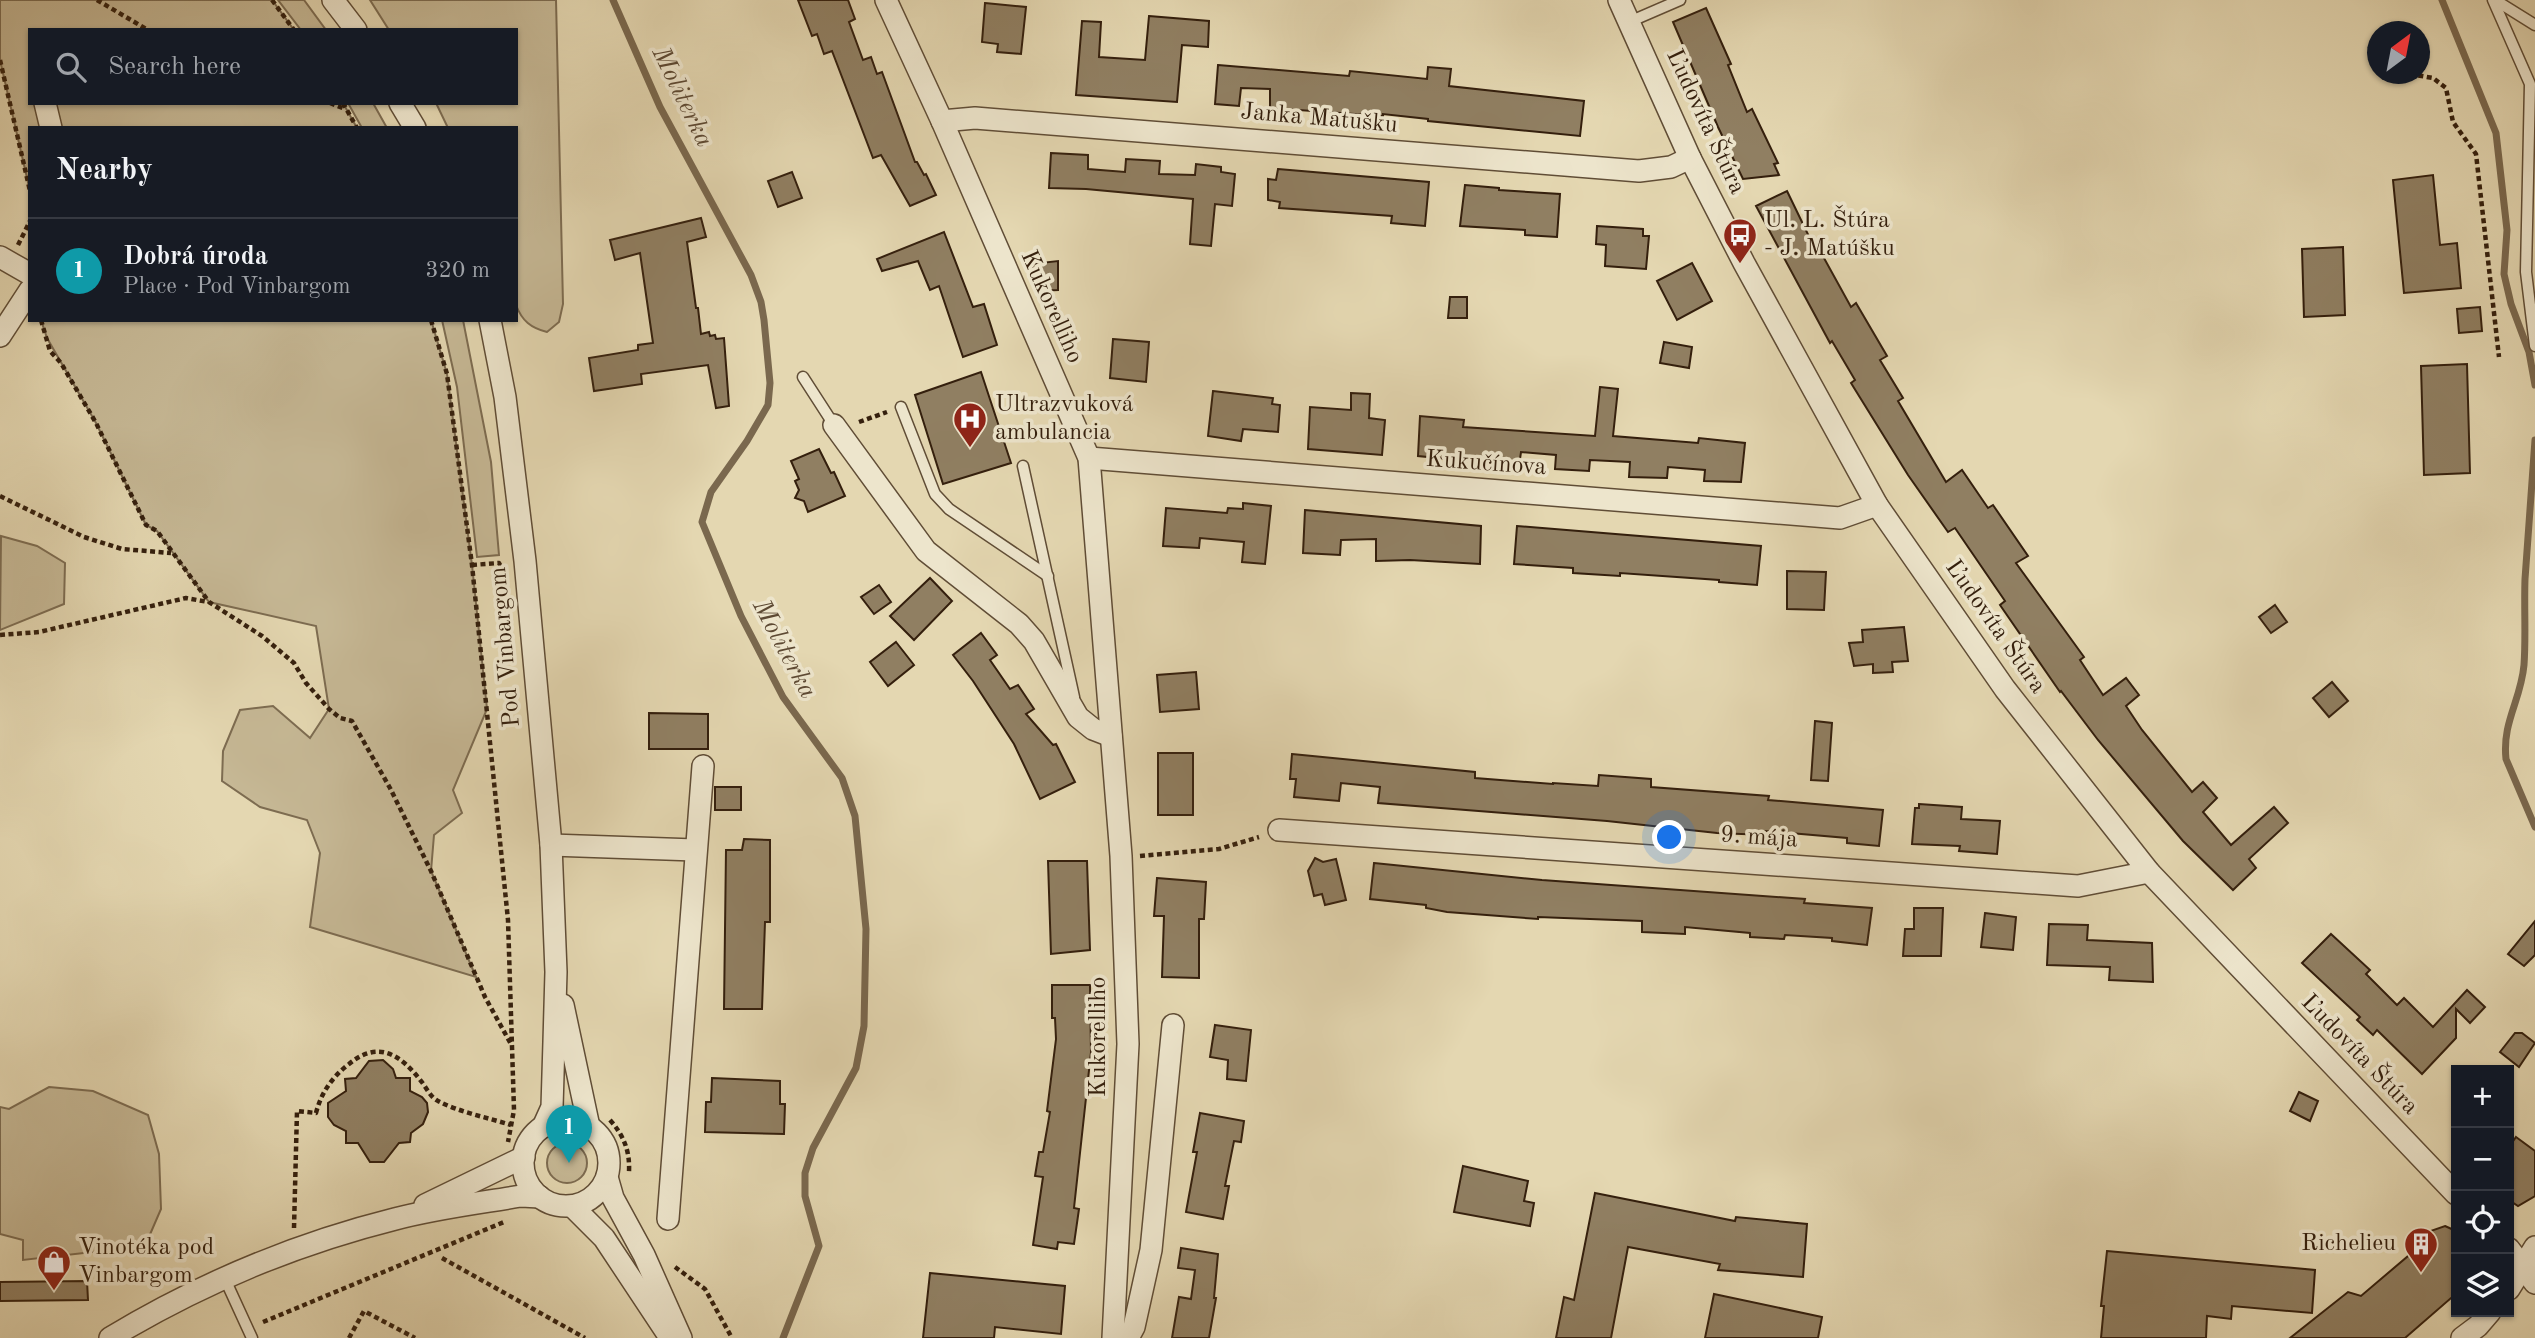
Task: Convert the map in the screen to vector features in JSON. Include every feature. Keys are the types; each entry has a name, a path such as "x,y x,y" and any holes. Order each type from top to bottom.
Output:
{"street":[{"path":"333,0 354,28"},
{"name":"Kukorelliho","path":"886,0 942,121 1088,458 1121,856 1128,1044 1113,1338"},
{"name":"Ľudovíta Štúra","path":"1619,0 1690,158 1744,263 1877,505 2005,689 2149,872 2453,1191"},
{"path":"46,105 51,126"},
{"path":"401,105 414,126"},
{"name":"Janka Matušku","path":"942,121 975,118 1639,171 1671,167 1690,158"},
{"path":"8,252 28,272"},
{"path":"0,336 28,293"},
{"name":"Pod Vinbargom","path":"490,322 505,397 523,548 551,845 556,972 552,1107 543,1128"},
{"path":"837,429 926,551 1019,624 1034,641 1079,717 1093,729 1111,736"},
{"name":"Kukučínova","path":"1088,458 1840,518 1877,505"},
{"path":"668,1219 703,766"},
{"name":"9. mája","path":"1279,830 2078,886 2149,872"},
{"path":"551,845 695,850"},
{"name":"Pod Vinbargom","path":"556,972 596,1120"},
{"path":"1128,1338 1134,1327 1151,1250 1173,1025"},
{"path":"540,1198 530,1186 524,1172 524,1157 530,1140 554,1122 596,1120 607,1149 609,1163 618,1177 613,1198 644,1255 681,1338"},
{"path":"398,1218 524,1157"},
{"path":"110,1338 224,1277 343,1233 398,1218 521,1196 540,1198 561,1206 572,1206 587,1201 618,1177"},
{"path":"572,1206 604,1238 671,1338"},
{"path":"2514,1285 2529,1274 2535,1247"},
{"path":"2513,1254 2529,1274"},
{"path":"2462,1338 2486,1317"}],"lane":[{"path":"1629,22 1681,0"},
{"path":"2494,0 2535,25"},
{"path":"2494,0 2530,84 2526,272 2535,346"},
{"path":"803,377 837,429"},
{"path":"901,407 935,494 949,509 1048,576"},
{"path":"1023,466 1079,717"},
{"path":"224,1277 249,1334"}],"path":[{"path":"97,0 145,28"},
{"path":"272,0 293,28"},
{"path":"0,60 28,182"},
{"path":"2430,77 2446,88 2453,122 2476,154 2499,357"},
{"path":"335,105 347,110"},
{"path":"344,105 356,126"},
{"path":"8,252 28,224"},
{"path":"42,322 50,351 61,362 96,423 146,525 157,531 209,602 262,636 294,663 329,709 340,718 352,721 390,788 431,871 480,987 512,1046"},
{"path":"432,322 447,374 472,565 508,920 514,1110 508,1144 502,1150"},
{"path":"837,429 901,407"},
{"path":"0,496 85,537 122,549 172,553"},
{"path":"472,565 499,563"},
{"path":"0,635 39,632 186,598 209,602"},
{"path":"1133,856 1219,849 1279,830"},
{"path":"294,1231 296,1111 316,1113 320,1096 333,1079 349,1063 364,1054 382,1050 393,1054 419,1078 436,1101 511,1125"},
{"path":"596,1120 621,1133 627,1145 629,1155 618,1177"},
{"path":"249,1334 509,1220"},
{"path":"442,1258 584,1338"},
{"path":"670,1258 676,1268 705,1289 732,1338"},
{"path":"349,1338 364,1311 415,1338"}],"shaded area":[{"path":"0,0 272,0 293,28 28,28 28,105 344,105 356,126 28,126 28,182 0,60"},
{"path":"278,0 304,0 325,28 299,28"},
{"path":"370,0 556,0 563,304 559,322 547,332 528,323 518,309 518,126 447,126 437,105 518,105 518,28 388,28"},
{"path":"349,105 374,105 386,126 361,126"},
{"path":"42,322 432,322 447,374 472,565 487,709 453,790 462,813 434,835 431,871 476,977 310,927 320,853 307,820 260,807 222,781 223,751 240,710 273,706 310,738 329,709 316,626 209,602 157,531 146,525 96,423 47,338"},
{"path":"442,322 463,322 491,462 499,555 477,557 457,387"},
{"path":"1,536 37,546 65,563 64,604 0,630"},
{"path":"49,1087 93,1091 148,1115 159,1154 161,1209 145,1246 23,1260 23,1240 0,1234 0,1107 9,1109"},
{"path":"567,1143 581,1149 587,1163 581,1177 567,1183 553,1177 547,1163 553,1149"}],"building":[{"path":"798,0 848,0 855,19 849,22 863,60 871,57 877,74 882,72 915,162 924,175 926,174 936,195 910,206 881,155 873,158 832,51 824,54 817,34 812,36"},
{"path":"985,3 1026,7 1021,54 997,52 998,44 982,42"},
{"path":"1706,8 1731,64 1728,65 1747,112 1752,109 1778,163 1774,164 1779,175 1743,179 1718,127 1673,22"},
{"path":"1149,16 1209,21 1208,47 1182,45 1177,102 1076,95 1082,21 1101,22 1099,57 1145,60"},
{"path":"1218,65 1349,76 1350,71 1427,79 1428,67 1451,69 1449,86 1584,101 1580,136 1383,114 1270,108 1270,89 1241,88 1239,106 1215,104"},
{"path":"1051,153 1088,155 1088,169 1125,172 1126,159 1160,161 1159,174 1195,175 1196,164 1221,167 1221,172 1235,174 1232,206 1215,204 1211,246 1190,244 1193,199 1049,188"},
{"path":"1278,169 1429,182 1425,226 1391,223 1392,216 1279,208 1280,202 1268,200 1268,179 1276,180"},
{"path":"792,172 802,198 778,207 768,181"},
{"path":"2433,175 2440,245 2457,243 2461,288 2404,293 2393,180"},
{"path":"1465,185 1560,194 1557,237 1525,235 1525,230 1460,226"},
{"path":"1787,191 1816,251 1819,249 1851,307 1856,303 1887,356 1880,360 1903,398 1898,401 1946,482 1962,470 1988,508 1993,505 2028,556 2016,563 2084,657 2080,660 2103,695 2126,678 2139,695 2126,706 2192,792 2203,782 2217,798 2203,812 2231,845 2274,807 2288,823 2249,859 2256,868 2233,890 2183,841 2060,692 2000,605 2005,601 1955,528 1948,532 1908,475 1851,383 1855,380 1832,341 1830,343 1756,206"},
{"path":"701,218 706,237 687,242 696,308 701,334 709,332 710,336 715,335 716,339 724,338 729,406 716,408 708,365 641,374 642,384 594,391 589,358 638,350 638,345 653,343 640,253 615,260 610,240"},
{"path":"1597,226 1643,229 1643,236 1649,236 1646,269 1605,266 1606,245 1596,244"},
{"path":"944,232 973,307 984,304 997,345 963,357 939,286 930,290 918,261 882,271 877,259"},
{"path":"2343,247 2345,315 2304,317 2302,249"},
{"path":"1058,261 1058,290 1037,291 1031,264"},
{"path":"1692,263 1712,301 1677,320 1657,281"},
{"path":"1450,297 1467,297 1467,318 1448,318"},
{"path":"2480,307 2482,331 2459,333 2457,309"},
{"path":"1113,339 1149,342 1146,382 1110,378"},
{"path":"1664,342 1692,347 1689,368 1660,363"},
{"path":"2467,364 2470,473 2424,475 2421,366"},
{"name":"Ultrazvuková ambulancia","path":"981,372 1011,463 943,484 915,395"},
{"path":"1600,387 1618,389 1613,436 1698,443 1699,438 1745,443 1741,482 1704,481 1705,470 1668,467 1667,478 1629,477 1630,462 1590,460 1589,471 1555,469 1556,455 1521,452 1519,466 1418,456 1420,416 1464,420 1463,427 1595,436"},
{"path":"1213,391 1273,398 1272,404 1280,405 1278,432 1243,429 1241,441 1208,436"},
{"path":"1351,393 1370,394 1369,418 1385,420 1382,455 1308,449 1310,407 1351,410"},
{"path":"819,449 845,496 808,512 804,501 795,498 799,490 795,481 799,479 791,461"},
{"path":"1243,503 1271,506 1265,564 1242,562 1244,542 1200,538 1199,548 1163,546 1166,508 1227,513 1228,508 1243,509"},
{"path":"1305,510 1481,526 1480,564 1376,561 1376,539 1341,540 1340,555 1303,553"},
{"path":"1517,526 1761,546 1757,585 1620,573 1620,576 1573,573 1573,568 1514,564"},
{"path":"1787,571 1826,572 1824,610 1787,609"},
{"path":"930,578 952,601 914,640 890,616"},
{"path":"879,585 891,602 874,614 861,597"},
{"path":"2275,605 2287,622 2271,633 2259,617"},
{"path":"1904,627 1908,661 1892,662 1893,672 1873,673 1873,664 1854,666 1849,643 1863,642 1862,630"},
{"path":"981,633 997,655 990,660 1010,689 1018,685 1034,709 1026,714 1053,745 1056,744 1075,782 1040,799 1014,744 953,655"},
{"path":"896,642 914,665 888,686 870,662"},
{"path":"1196,672 1199,709 1160,712 1157,675"},
{"path":"2332,682 2348,701 2329,717 2313,698"},
{"path":"649,713 708,714 708,749 649,749"},
{"path":"1815,721 1832,723 1828,781 1811,780"},
{"path":"1158,753 1193,753 1193,815 1158,815"},
{"path":"1292,754 1475,772 1475,778 1553,784 1598,786 1599,775 1651,779 1651,787 1769,796 1768,800 1883,810 1879,846 1847,843 1847,838 1765,831 1765,835 1717,833 1607,821 1378,803 1380,787 1341,783 1339,801 1294,797 1296,779 1290,779"},
{"path":"715,787 741,787 741,810 715,810"},
{"path":"1919,804 1962,807 1961,819 2000,821 1997,854 1959,851 1960,846 1912,844 1915,808 1919,808"},
{"path":"744,839 770,840 770,922 765,922 762,1009 724,1009 726,850 742,850"},
{"path":"1315,858 1323,862 1336,859 1346,900 1325,905 1322,894 1314,896 1308,871"},
{"path":"1048,861 1087,861 1090,950 1051,954"},
{"path":"1374,863 1542,880 1805,899 1804,903 1872,908 1867,945 1832,941 1832,938 1785,935 1784,939 1750,937 1750,933 1685,927 1685,934 1642,932 1642,921 1538,919 1447,912 1426,908 1426,905 1370,899"},
{"path":"1157,878 1206,882 1204,919 1199,919 1199,978 1162,977 1164,916 1154,916"},
{"path":"1914,908 1943,908 1941,956 1903,956 1905,929 1914,929"},
{"path":"1985,913 2016,917 2013,950 1981,947"},
{"path":"2535,921 2535,955 2524,966 2508,954"},
{"path":"2049,924 2088,925 2087,940 2152,943 2153,982 2109,980 2110,967 2047,965"},
{"path":"2331,934 2370,970 2366,974 2397,1005 2404,998 2433,1027 2467,990 2485,1007 2470,1023 2456,1009 2456,1038 2422,1074 2377,1030 2373,1035 2357,1020 2360,1017 2302,963"},
{"path":"1052,985 1090,985 1091,1052 1074,1208 1079,1209 1074,1244 1058,1242 1057,1249 1033,1245 1043,1177 1035,1176 1039,1152 1043,1152 1050,1112 1047,1111 1056,1039 1055,1018 1052,1018"},
{"path":"1215,1025 1251,1030 1246,1081 1227,1079 1228,1060 1210,1057"},
{"path":"2515,1033 2522,1033 2535,1043 2519,1067 2500,1052"},
{"path":"383,1060 393,1069 396,1078 410,1078 410,1091 422,1097 427,1103 428,1112 423,1124 411,1133 410,1142 399,1143 384,1162 370,1162 358,1143 346,1143 346,1131 334,1125 328,1117 328,1103 346,1091 345,1079 356,1078 369,1061"},
{"path":"712,1078 780,1081 780,1104 785,1104 784,1134 705,1132 706,1102 711,1102"},
{"path":"2299,1092 2318,1101 2310,1121 2290,1111"},
{"path":"1200,1113 1244,1121 1241,1142 1234,1141 1225,1186 1229,1186 1223,1219 1186,1212 1197,1152 1193,1152"},
{"path":"2516,1137 2535,1151 2535,1196 2518,1206 2514,1203"},
{"path":"1463,1166 1528,1181 1524,1201 1534,1203 1530,1226 1454,1212"},
{"path":"1595,1193 1735,1221 1736,1217 1807,1224 1803,1277 1718,1270 1720,1264 1628,1247 1611,1338 1556,1338 1564,1297 1574,1300"},
{"name":"Richelieu","path":"2445,1226 2451,1229 2451,1298 2405,1338 2290,1338 2348,1292 2361,1296 2408,1256 2419,1235"},
{"path":"1181,1248 1218,1254 1216,1298 1209,1338 1172,1338 1179,1297 1191,1299 1195,1270 1178,1268"},
{"path":"2107,1251 2315,1270 2312,1313 2232,1306 2231,1319 2207,1316 2206,1338 2101,1338 2104,1306 2101,1306"},
{"path":"930,1273 1065,1286 1061,1334 995,1327 994,1338 923,1338"},
{"path":"87,1281 88,1300 0,1301 0,1282"},
{"path":"1714,1294 1822,1317 1818,1338 1705,1338"}],"waterway":[{"name":"Moliterka","path":"613,0 660,107 751,275 761,302 770,383 768,405 747,441 711,492 702,522 741,616 783,697 842,778 855,816 866,929 864,1026 856,1068 813,1148 805,1173 805,1196 819,1246 783,1338"},
{"path":"2442,0 2496,133 2507,230 2504,274 2511,304 2529,352 2535,385"},
{"path":"2535,440 2525,579 2524,665 2509,722 2506,746 2506,759 2535,827"}],"place":[{"name":"Ul. L. Štúra - J. Matúšku","path":"1740,265"},
{"name":"Ultrazvuková ambulancia","path":"970,449"},
{"name":"Dobrá úroda","path":"569,1163"},
{"name":"Richelieu","path":"2421,1274"},
{"name":"Vinotéka pod Vinbargom","path":"54,1292"}]}
